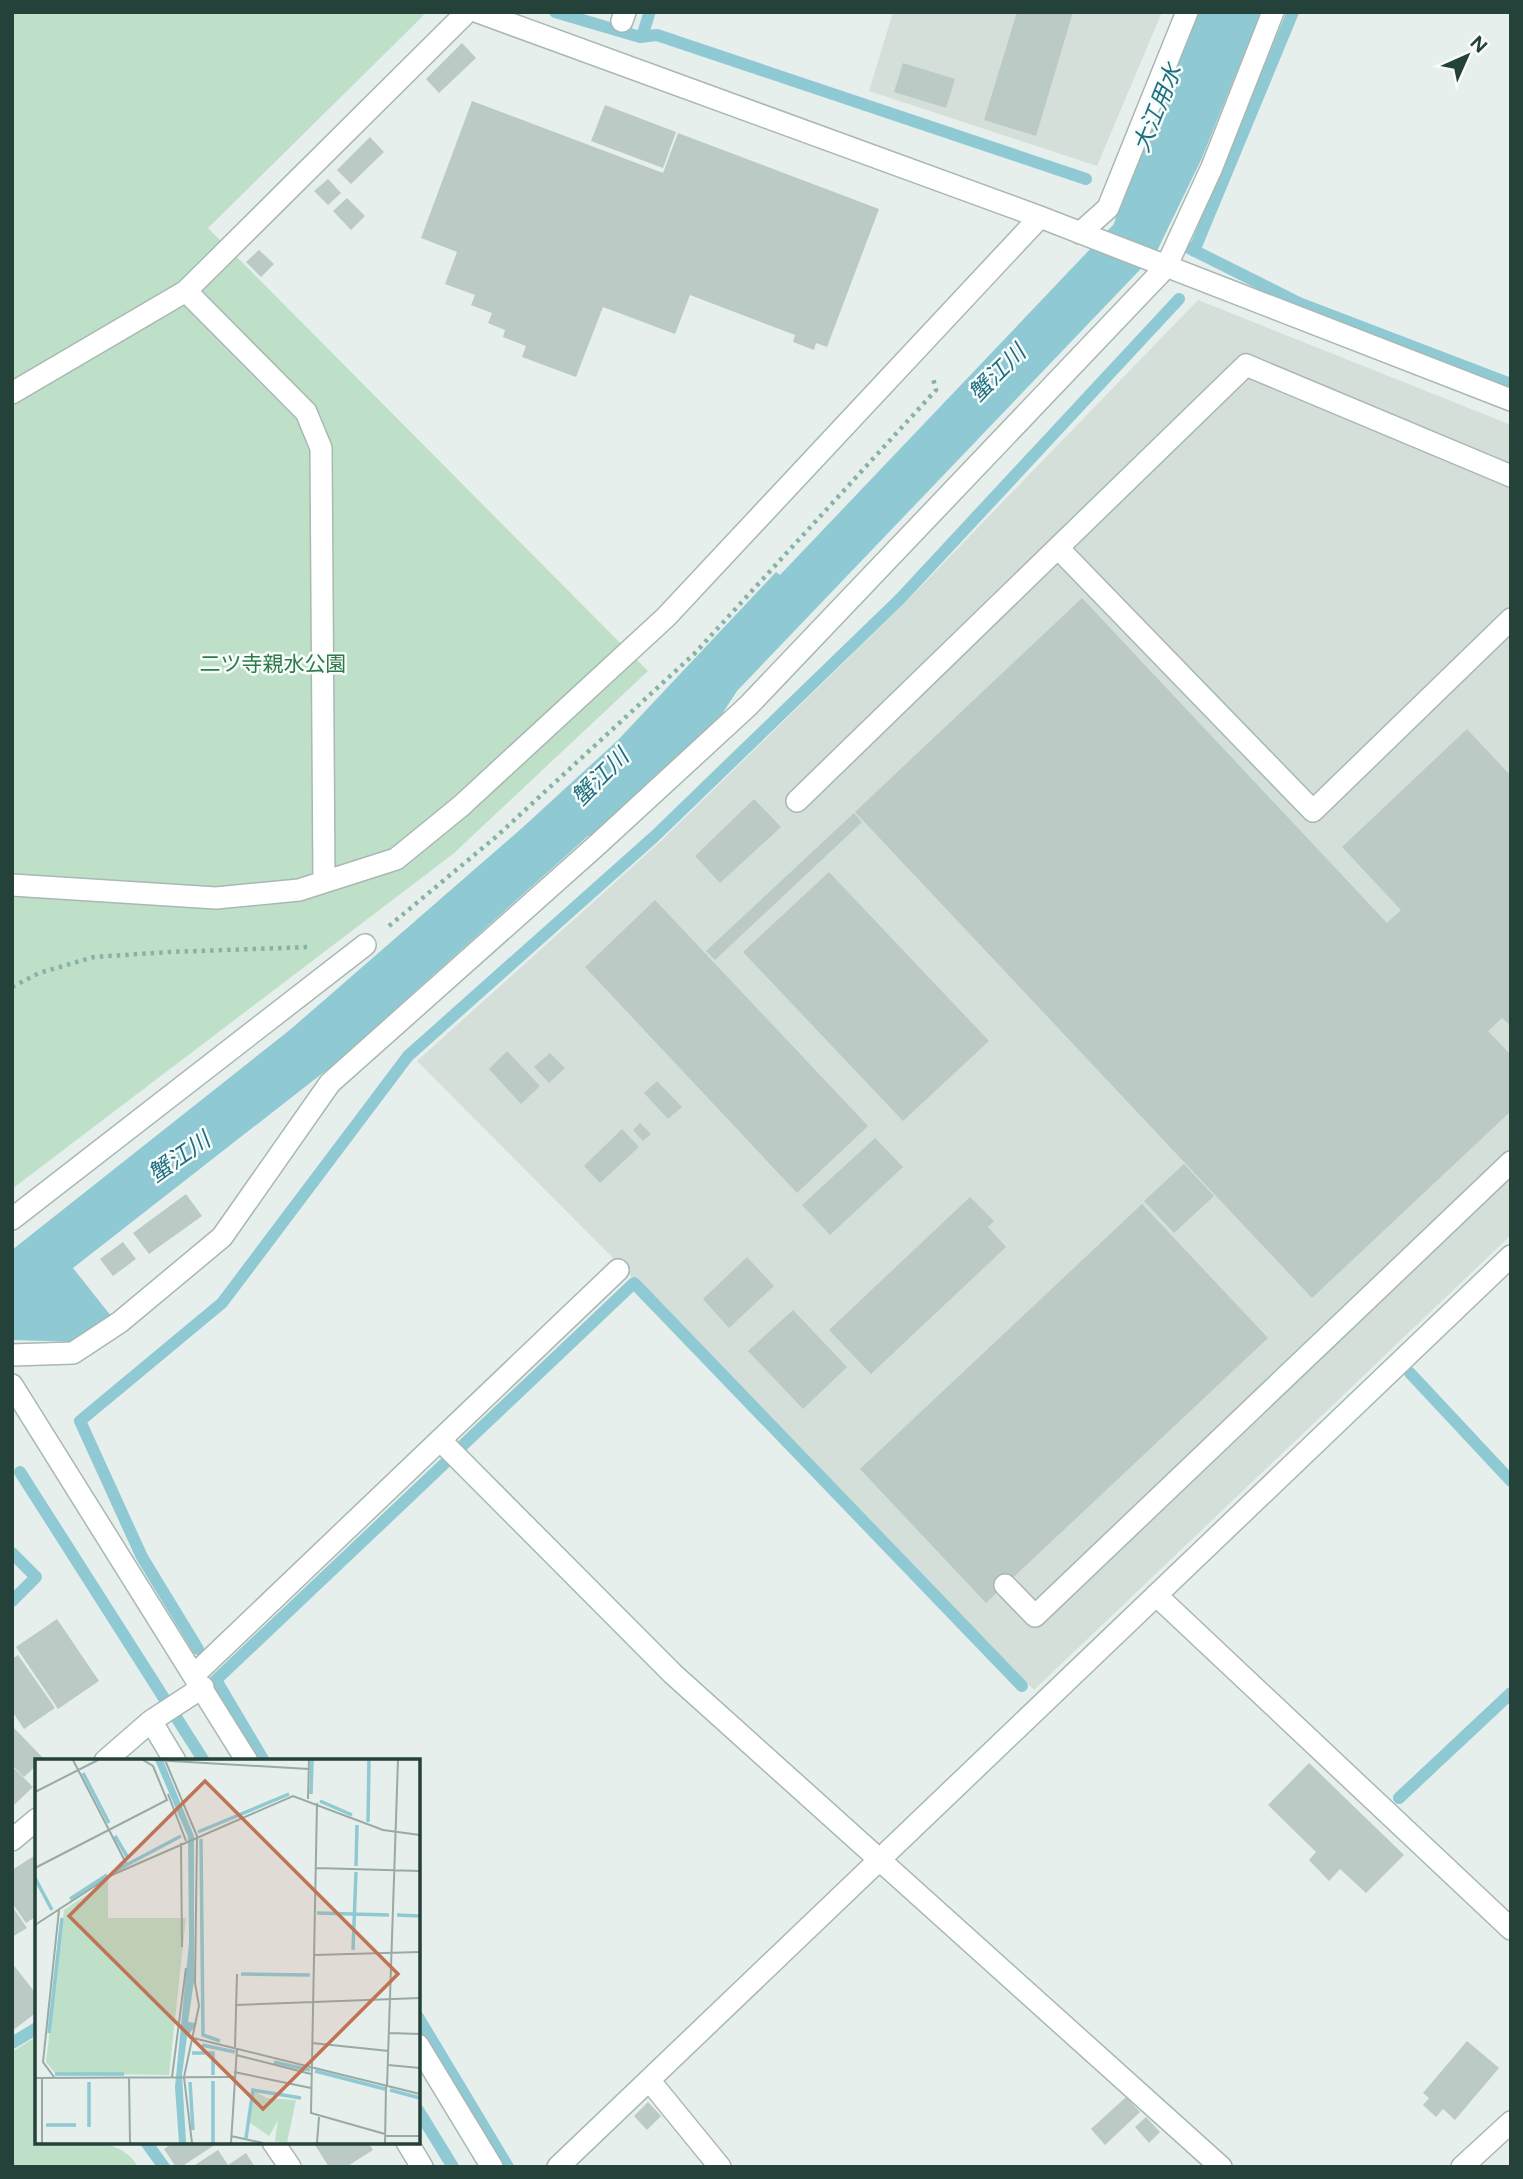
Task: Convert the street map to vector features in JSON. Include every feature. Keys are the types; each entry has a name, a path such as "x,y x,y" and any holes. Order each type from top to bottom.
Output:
{"street":[{"path":"12,393 186,291 467,12"},
{"path":"478,12 1040,217 1511,400"},
{"path":"1087,236 1108,208 1187,12"},
{"path":"12,1355 73,1353 120,1322 222,1237 330,1083 748,706 1166,267 1212,167 1273,12"},
{"path":"12,886 216,898 299,890 396,859 461,806 666,617 1040,217"},
{"path":"186,291 306,412 321,448 324,882"},
{"path":"797,802 1246,365 1511,476"},
{"path":"1058,548 1313,811 1511,619"},
{"path":"12,1219 365,945"},
{"path":"1005,1585 1035,1616 1511,1162"},
{"path":"558,2167 1511,1256"},
{"path":"107,1759 196,1686 440,1440 618,1270"},
{"path":"12,1385 196,1686 246,1759"},
{"path":"440,1440 673,1674 1221,2167"},
{"path":"1156,1595 1511,1929"},
{"path":"155,1719 174,1759"},
{"path":"14,1836 35,1820"},
{"path":"420,2048 492,2167"},
{"path":"649,2080 720,2167"},
{"path":"1462,2167 1511,2122"},
{"path":"274,2144 289,2167"},
{"path":"408,2144 422,2167"}],"path":[{"path":"365,945 497,836 695,653 936,390 924,341"},
{"path":"12,987 39,973 94,957 312,947"}],"shaded area":[{"path":"893,12 1162,12 1097,166 869,91"},
{"path":"1198,300 1511,425 1511,1235 1034,1690 417,1061 661,841 904,604"}],"green space":[{"name":"二ツ寺親水公園","path":"12,12 414,12 424,15 208,228 648,671 453,854 12,1189"},
{"path":"35,2037 35,2144 107,2144 130,2156 138,2167 12,2167 12,2052"}],"water":[{"name":"蟹江川","path":"1198,12 1261,12 1201,160 1156,253 737,691 722,714 597,837 588,836 333,1065 73,1268 115,1321 84,1342 12,1340 12,1250 291,1029 522,828 618,740 776,572 780,575 1114,224 1122,195"}],"building":[{"path":"1017,12 1073,12 1036,136 984,120"},
{"path":"462,43 476,58 439,93 426,79"},
{"path":"903,63 955,79 946,108 894,92"},
{"path":"472,101 663,173 678,133 879,209 827,347 816,343 814,350 793,342 795,335 690,295 675,334 603,307 576,377 522,357 526,346 503,337 505,330 488,323 492,313 471,305 475,295 445,284 457,252 421,238"},
{"path":"605,105 676,132 663,168 591,141"},
{"path":"370,137 384,152 351,184 337,170"},
{"path":"328,179 341,193 328,205 314,191"},
{"path":"347,198 365,216 351,230 333,211"},
{"path":"259,250 274,264 261,277 246,262"},
{"path":"1082,598 1387,923 1401,910 1342,847 1467,729 1511,776 1511,1026 1502,1018 1488,1031 1511,1055 1511,1111 1312,1298 855,812"},
{"path":"754,799 781,827 720,883 695,856"},
{"path":"854,813 862,822 715,960 706,951"},
{"path":"829,872 989,1041 903,1121 743,952"},
{"path":"655,900 868,1126 797,1193 585,967"},
{"path":"507,1051 540,1086 521,1104 489,1069"},
{"path":"550,1053 565,1068 549,1083 534,1067"},
{"path":"657,1081 682,1107 668,1119 644,1093"},
{"path":"640,1123 651,1134 643,1141 633,1130"},
{"path":"622,1129 639,1147 600,1183 584,1166"},
{"path":"875,1138 903,1167 830,1235 802,1205"},
{"path":"1184,1164 1214,1196 1174,1233 1144,1201"},
{"path":"186,1194 202,1216 149,1254 133,1233"},
{"path":"970,1197 994,1221 988,1227 1006,1247 871,1374 829,1330"},
{"path":"1142,1204 1268,1338 986,1603 860,1469"},
{"path":"123,1242 136,1259 113,1276 100,1259"},
{"path":"747,1257 774,1286 729,1328 703,1299"},
{"path":"793,1310 847,1367 803,1409 748,1351"},
{"path":"57,1619 99,1681 58,1709 16,1647"},
{"path":"18,1655 55,1708 24,1729 12,1711 12,1659"},
{"path":"14,1728 43,1758 35,1759 35,1767 24,1777 12,1765"},
{"path":"1309,1763 1404,1855 1366,1893 1340,1869 1329,1881 1309,1860 1316,1852 1268,1805"},
{"path":"12,1766 33,1787 12,1807"},
{"path":"35,1855 35,1917 26,1923 12,1903 12,1870"},
{"path":"12,1906 27,1928 12,1937"},
{"path":"12,1963 35,1992 35,2014 12,2031"},
{"path":"1467,2041 1499,2068 1455,2120 1443,2109 1436,2117 1423,2105 1429,2098 1423,2093"},
{"path":"1126,2097 1140,2112 1105,2145 1091,2129"},
{"path":"648,2102 661,2116 647,2130 634,2116"},
{"path":"1146,2117 1160,2132 1149,2143 1135,2127"},
{"path":"172,2144 216,2144 181,2167 176,2167 164,2149"},
{"path":"314,2144 369,2144 373,2150 346,2167 329,2167"},
{"path":"218,2150 228,2165 246,2153 255,2167 192,2167"}],"waterway":[{"path":"555,12 640,37 657,35 1086,179"},
{"path":"1194,251 1293,12"},
{"path":"642,37 649,14"},
{"path":"1187,247 1299,303 1511,384"},
{"path":"198,1649 142,1557 80,1421 222,1303 408,1056 655,836 900,599 1179,299"},
{"path":"461,1447 634,1283 1022,1686"},
{"path":"1410,1373 1511,1481"},
{"path":"263,1759 216,1680 445,1463"},
{"path":"20,1472 203,1759"},
{"path":"12,1553 36,1577 12,1601"},
{"path":"1399,1798 1511,1693"},
{"path":"420,2020 508,2167"},
{"path":"12,2043 35,2029"},
{"path":"420,2113 453,2167"},
{"path":"147,2144 164,2167"}],"water label":[{"name":"大江用水","path":"1157,108"}]}
